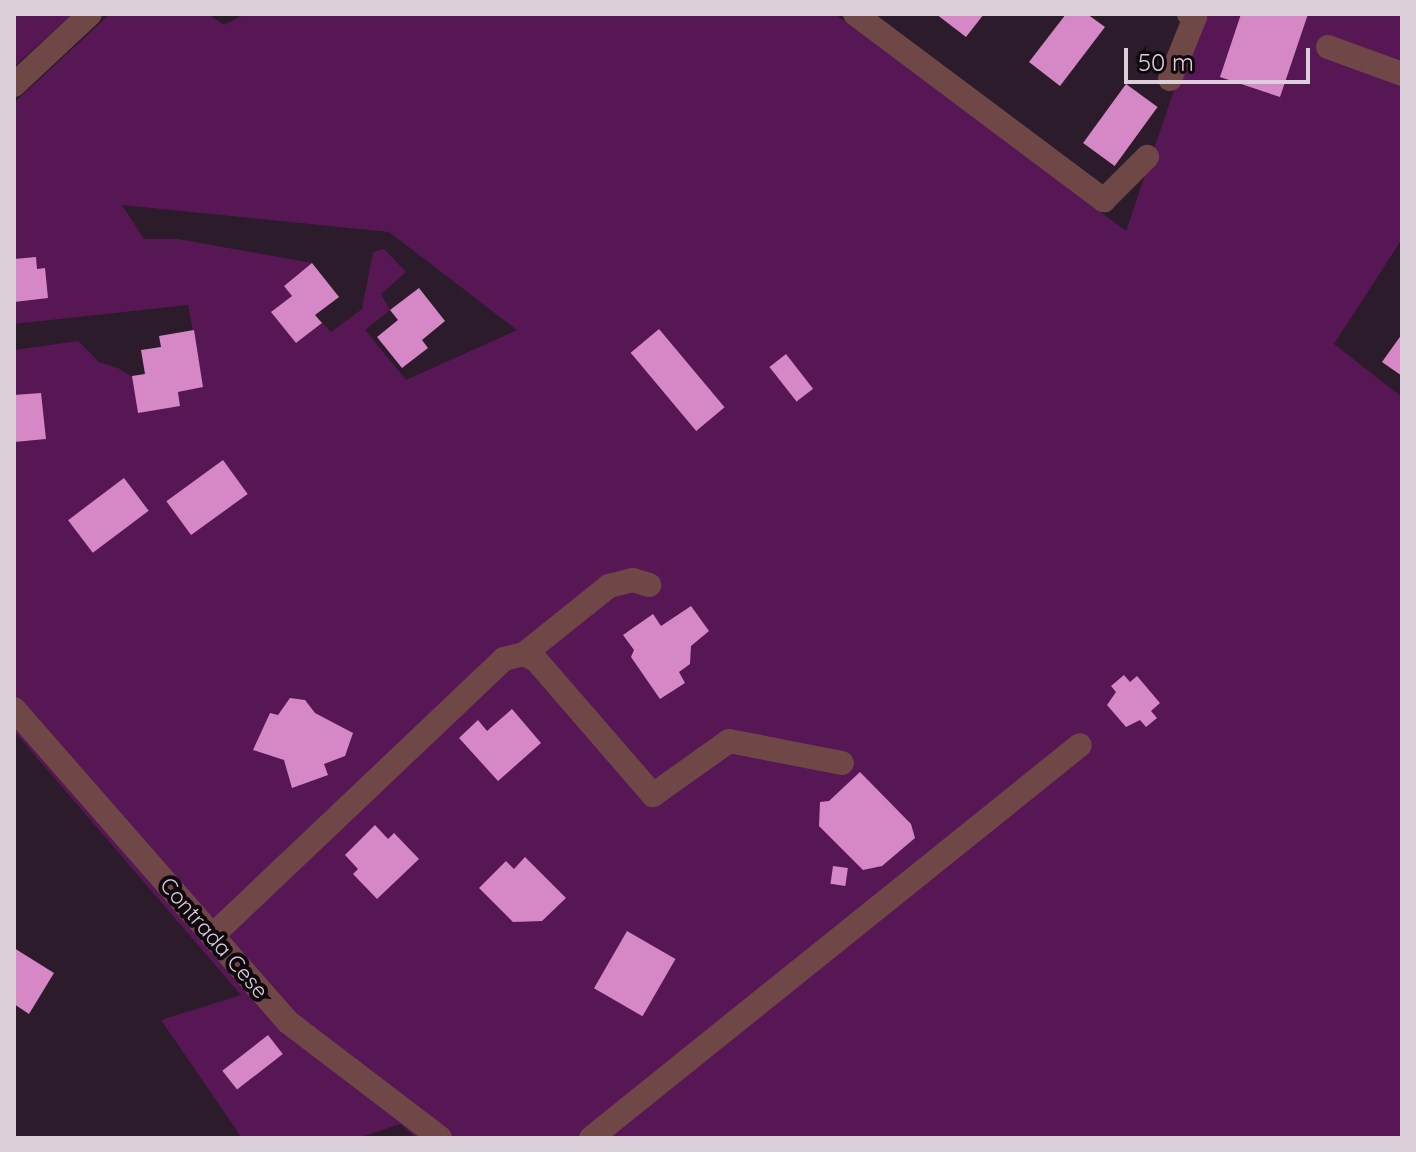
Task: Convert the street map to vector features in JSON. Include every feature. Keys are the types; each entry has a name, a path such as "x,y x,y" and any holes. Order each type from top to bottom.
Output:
{"street":[{"path":"14,85 90,14"},
{"path":"855,14 1104,200 1147,157"},
{"path":"1170,79 1195,17 1189,14"},
{"path":"1328,47 1402,74"},
{"path":"212,936 504,659 524,654 609,586 633,580 649,585"},
{"path":"524,654 536,660 653,795 729,741 842,763"},
{"name":"Contrada Cese","path":"14,709 288,1022 440,1138"},
{"path":"591,1138 1080,745"}],"shaded area":[{"path":"14,14 72,14 14,67"},
{"path":"110,14 208,14 224,25 245,14 835,14 1126,231 1200,14 1402,14 1402,239 1334,344 1402,397 1402,1138 416,1138 400,1124 358,1138 242,1138 161,1020 241,995 14,731 14,350 78,341 99,362 118,368 180,406 178,392 203,387 188,305 14,324 14,103","holes":["122,205 389,232 517,330 406,380 365,330 390,310 381,294 406,272 384,249 373,252 362,309 331,332 322,323 296,343 272,312 292,296 284,285 312,263 178,239 144,239"]}],"building":[{"path":"936,14 984,14 966,37"},
{"path":"1066,14 1087,14 1105,27 1060,86 1029,62"},
{"path":"1241,14 1308,14 1280,97 1220,77"},
{"path":"1126,84 1158,107 1115,166 1083,143"},
{"path":"36,257 37,269 45,268 48,298 14,302 14,259"},
{"path":"312,263 339,297 315,315 322,323 296,343 271,312 292,296 284,286"},
{"path":"419,288 445,321 422,340 428,348 402,368 377,337 398,320 390,310"},
{"path":"659,329 725,407 696,431 631,353"},
{"path":"194,330 203,387 178,392 180,406 138,413 132,376 145,374 141,350 161,347 159,336"},
{"path":"1402,334 1402,376 1382,362"},
{"path":"786,354 813,389 797,402 769,367"},
{"path":"41,393 46,439 14,442 14,395"},
{"path":"223,460 248,494 191,535 166,501"},
{"path":"124,478 149,511 93,553 68,520"},
{"path":"691,606 709,631 691,646 690,664 679,672 685,683 660,699 631,657 634,650 623,635 653,614 661,626"},
{"path":"1124,675 1130,682 1137,676 1160,703 1151,711 1157,718 1146,727 1140,720 1126,727 1107,705 1116,692 1111,686"},
{"path":"290,698 305,700 315,713 353,733 345,756 324,764 328,775 292,788 284,760 253,750 270,713 278,715"},
{"path":"512,709 541,743 498,781 459,738 478,720 487,731"},
{"path":"860,772 911,824 915,838 882,866 863,870 819,826 820,802 829,801"},
{"path":"375,825 388,839 394,833 419,859 377,899 353,874 358,869 345,855"},
{"path":"525,857 566,898 542,921 513,922 479,888 506,861 514,869"},
{"path":"833,866 848,868 845,886 830,884"},
{"path":"627,931 675,959 642,1016 594,988"},
{"path":"14,948 54,973 29,1014 14,1004"},
{"path":"268,1035 283,1054 237,1090 222,1071"}]}
